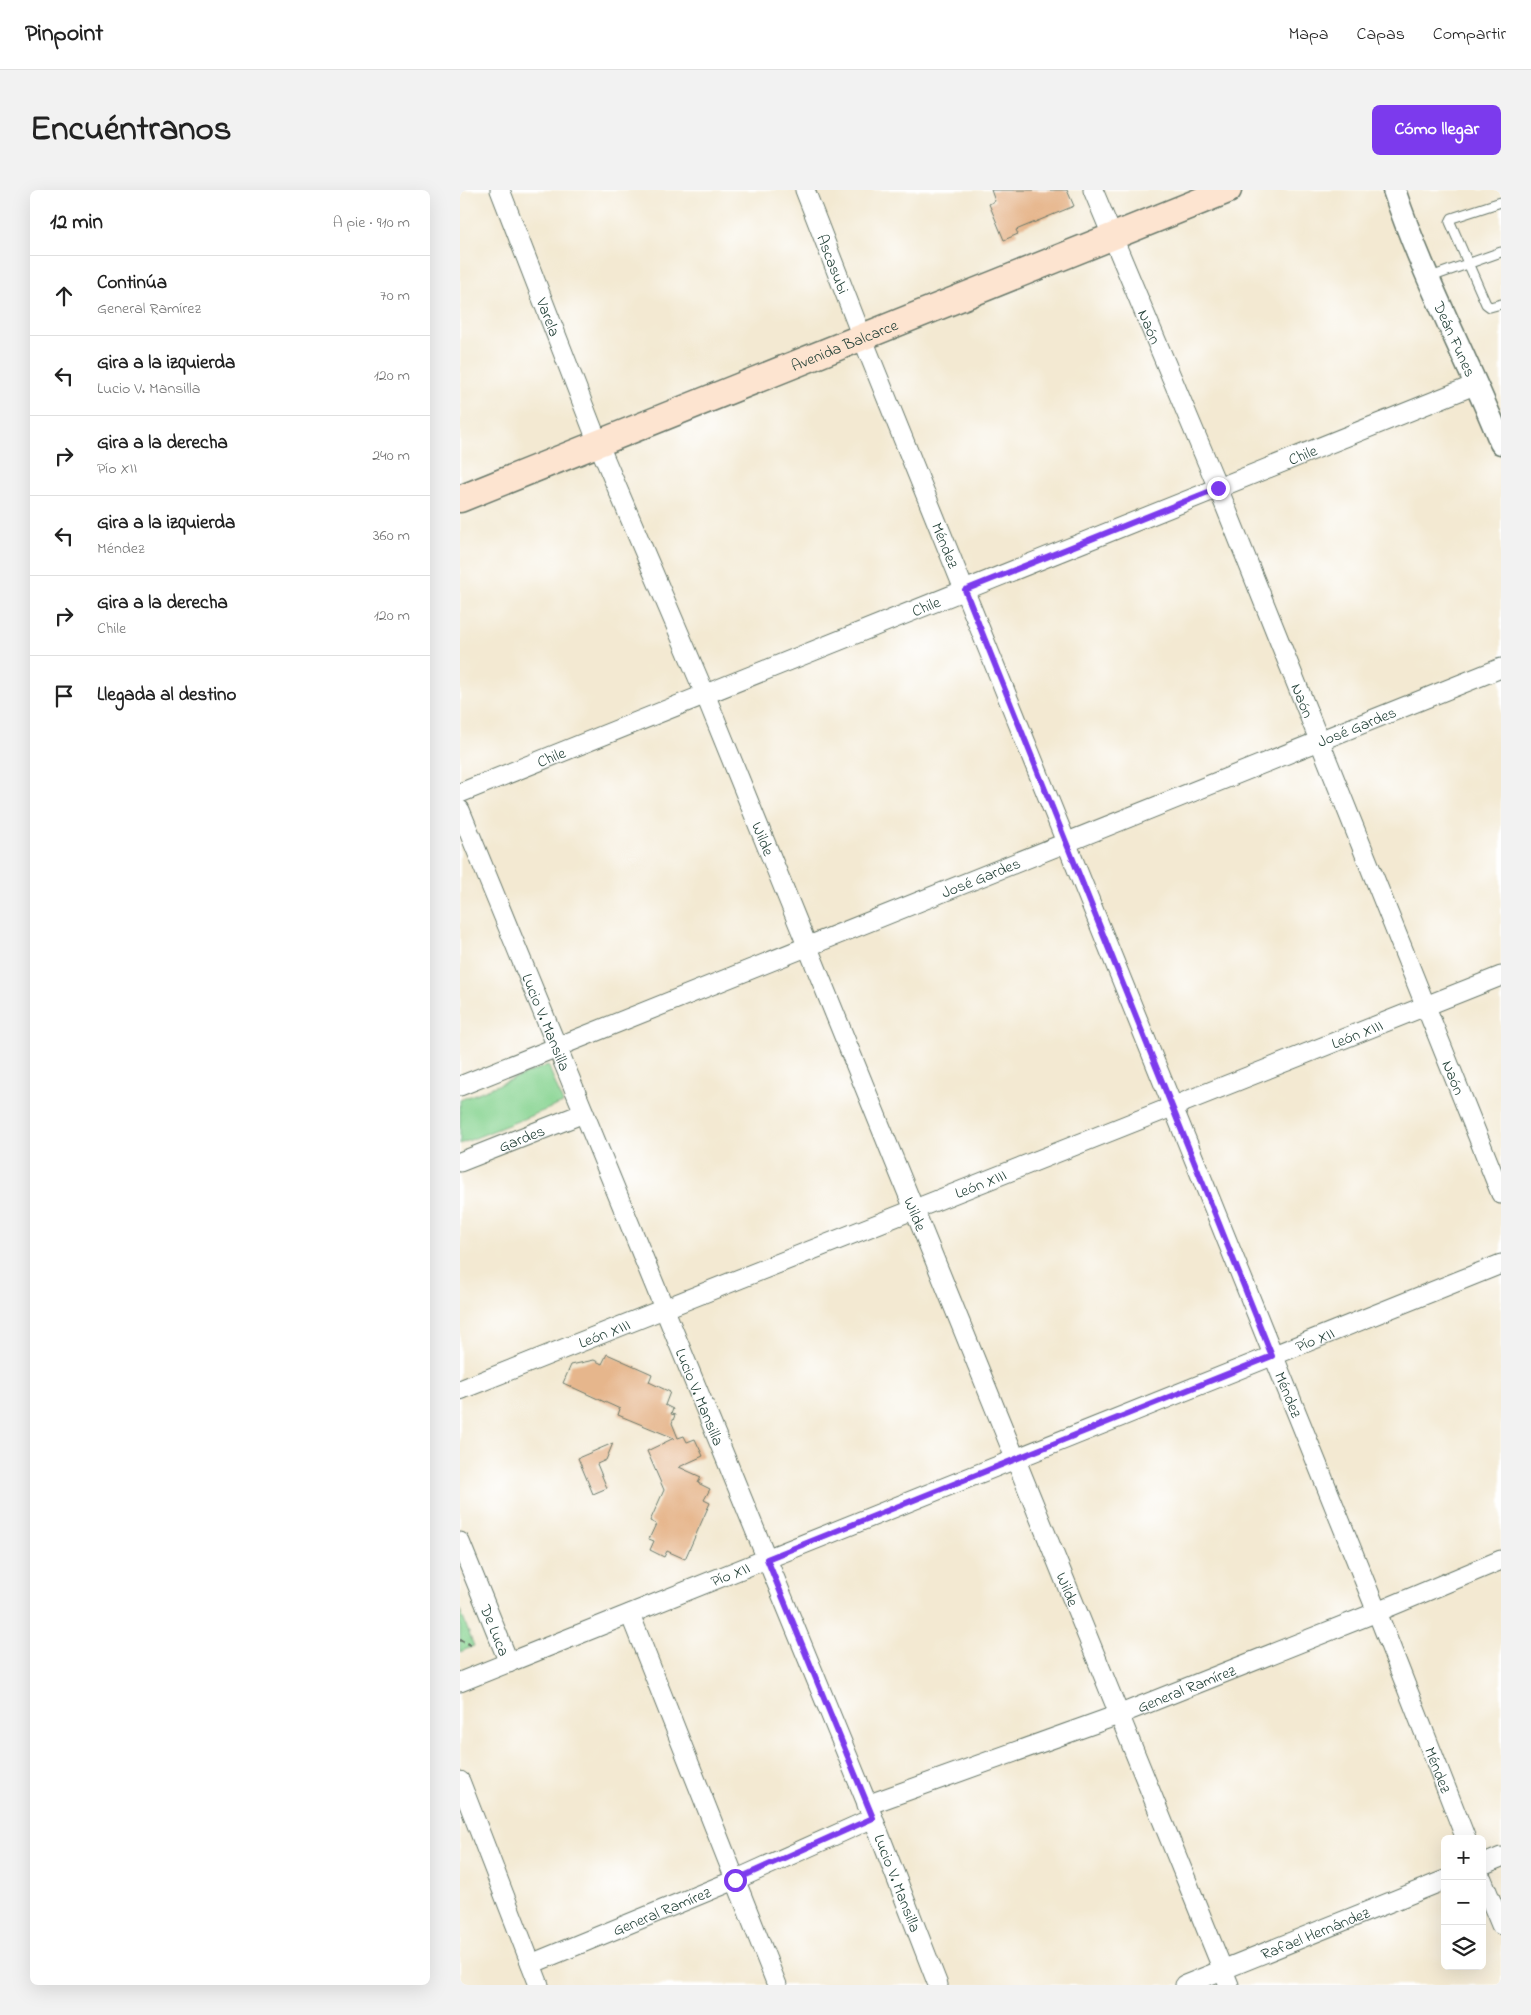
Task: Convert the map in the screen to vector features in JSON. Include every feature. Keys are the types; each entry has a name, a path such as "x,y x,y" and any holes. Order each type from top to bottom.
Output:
{"main road":[{"name":"Avenida Balcarce","path":"1109,231 1194,190"},
{"name":"Avenida Balcarce","path":"460,499 596,437 1109,231 1228,190"},
{"name":"Avenida Balcarce","path":"460,484 596,437"}],"street":[{"name":"Varela","path":"500,190 596,437"},
{"name":"Ascasubi","path":"805,190 860,331"},
{"name":"Naón","path":"1094,190 1109,231 1218,488 1501,1194"},
{"name":"Deán Funes","path":"1377,190 1409,236"},
{"name":"Deán Funes","path":"1394,190 1409,236 1500,437"},
{"name":"Méndez","path":"860,331 1272,1356 1377,1612 1464,1835"},
{"name":"Chile","path":"460,793 1477,384"},
{"name":"Wilde","path":"596,437 705,694 1226,1977"},
{"name":"José Gardes","path":"460,1086 1501,668"},
{"name":"Lucio V. Mansilla","path":"460,810 870,1812 938,1985"},
{"name":"León XIII","path":"460,1390 1501,976"},
{"name":"Gardes","path":"460,1162 584,1113"},
{"name":"Pío XII","path":"460,1682 1501,1264"},
{"name":"De Luca","path":"460,1542 509,1663"},
{"name":"General Ramírez","path":"531,1964 735,1880 870,1812 1377,1612 1501,1560"},
{"path":"630,1614 777,1985"},
{"path":"460,1781 539,1985"},
{"path":"1486,1863 1501,1857"},
{"path":"1482,1880 1501,1925"},
{"name":"Rafael Hernández","path":"1185,1985 1226,1977 1441,1882"}],"lane":[{"path":"1501,202 1452,218 1451,226 1486,304 1490,307 1501,304"},
{"path":"1428,278 1501,252"}],"path":[{"path":"460,1640 474,1646"}],"green space":[{"path":"548,1065 563,1103 460,1144 460,1100"},
{"path":"460,1610 474,1646 460,1652"}],"building":[{"path":"991,190 1067,190 1074,206 1016,230 1018,234 1004,240 989,204 995,201"},
{"path":"607,1354 652,1374 649,1382 670,1392 665,1405 673,1409 671,1414 675,1415 672,1423 678,1438 684,1436 687,1442 695,1439 703,1456 679,1467 701,1477 698,1483 710,1489 704,1500 710,1503 685,1559 667,1551 664,1557 650,1550 654,1541 649,1539 656,1524 650,1521 664,1490 647,1451 674,1438 618,1415 620,1409 563,1383 571,1365 594,1360 602,1364"},
{"path":"613,1443 606,1460 597,1464 607,1488 593,1494 578,1458"}],"route":[{"path":"735,1880 873,1818 767,1559 1272,1356 965,590 1218,488"}]}
